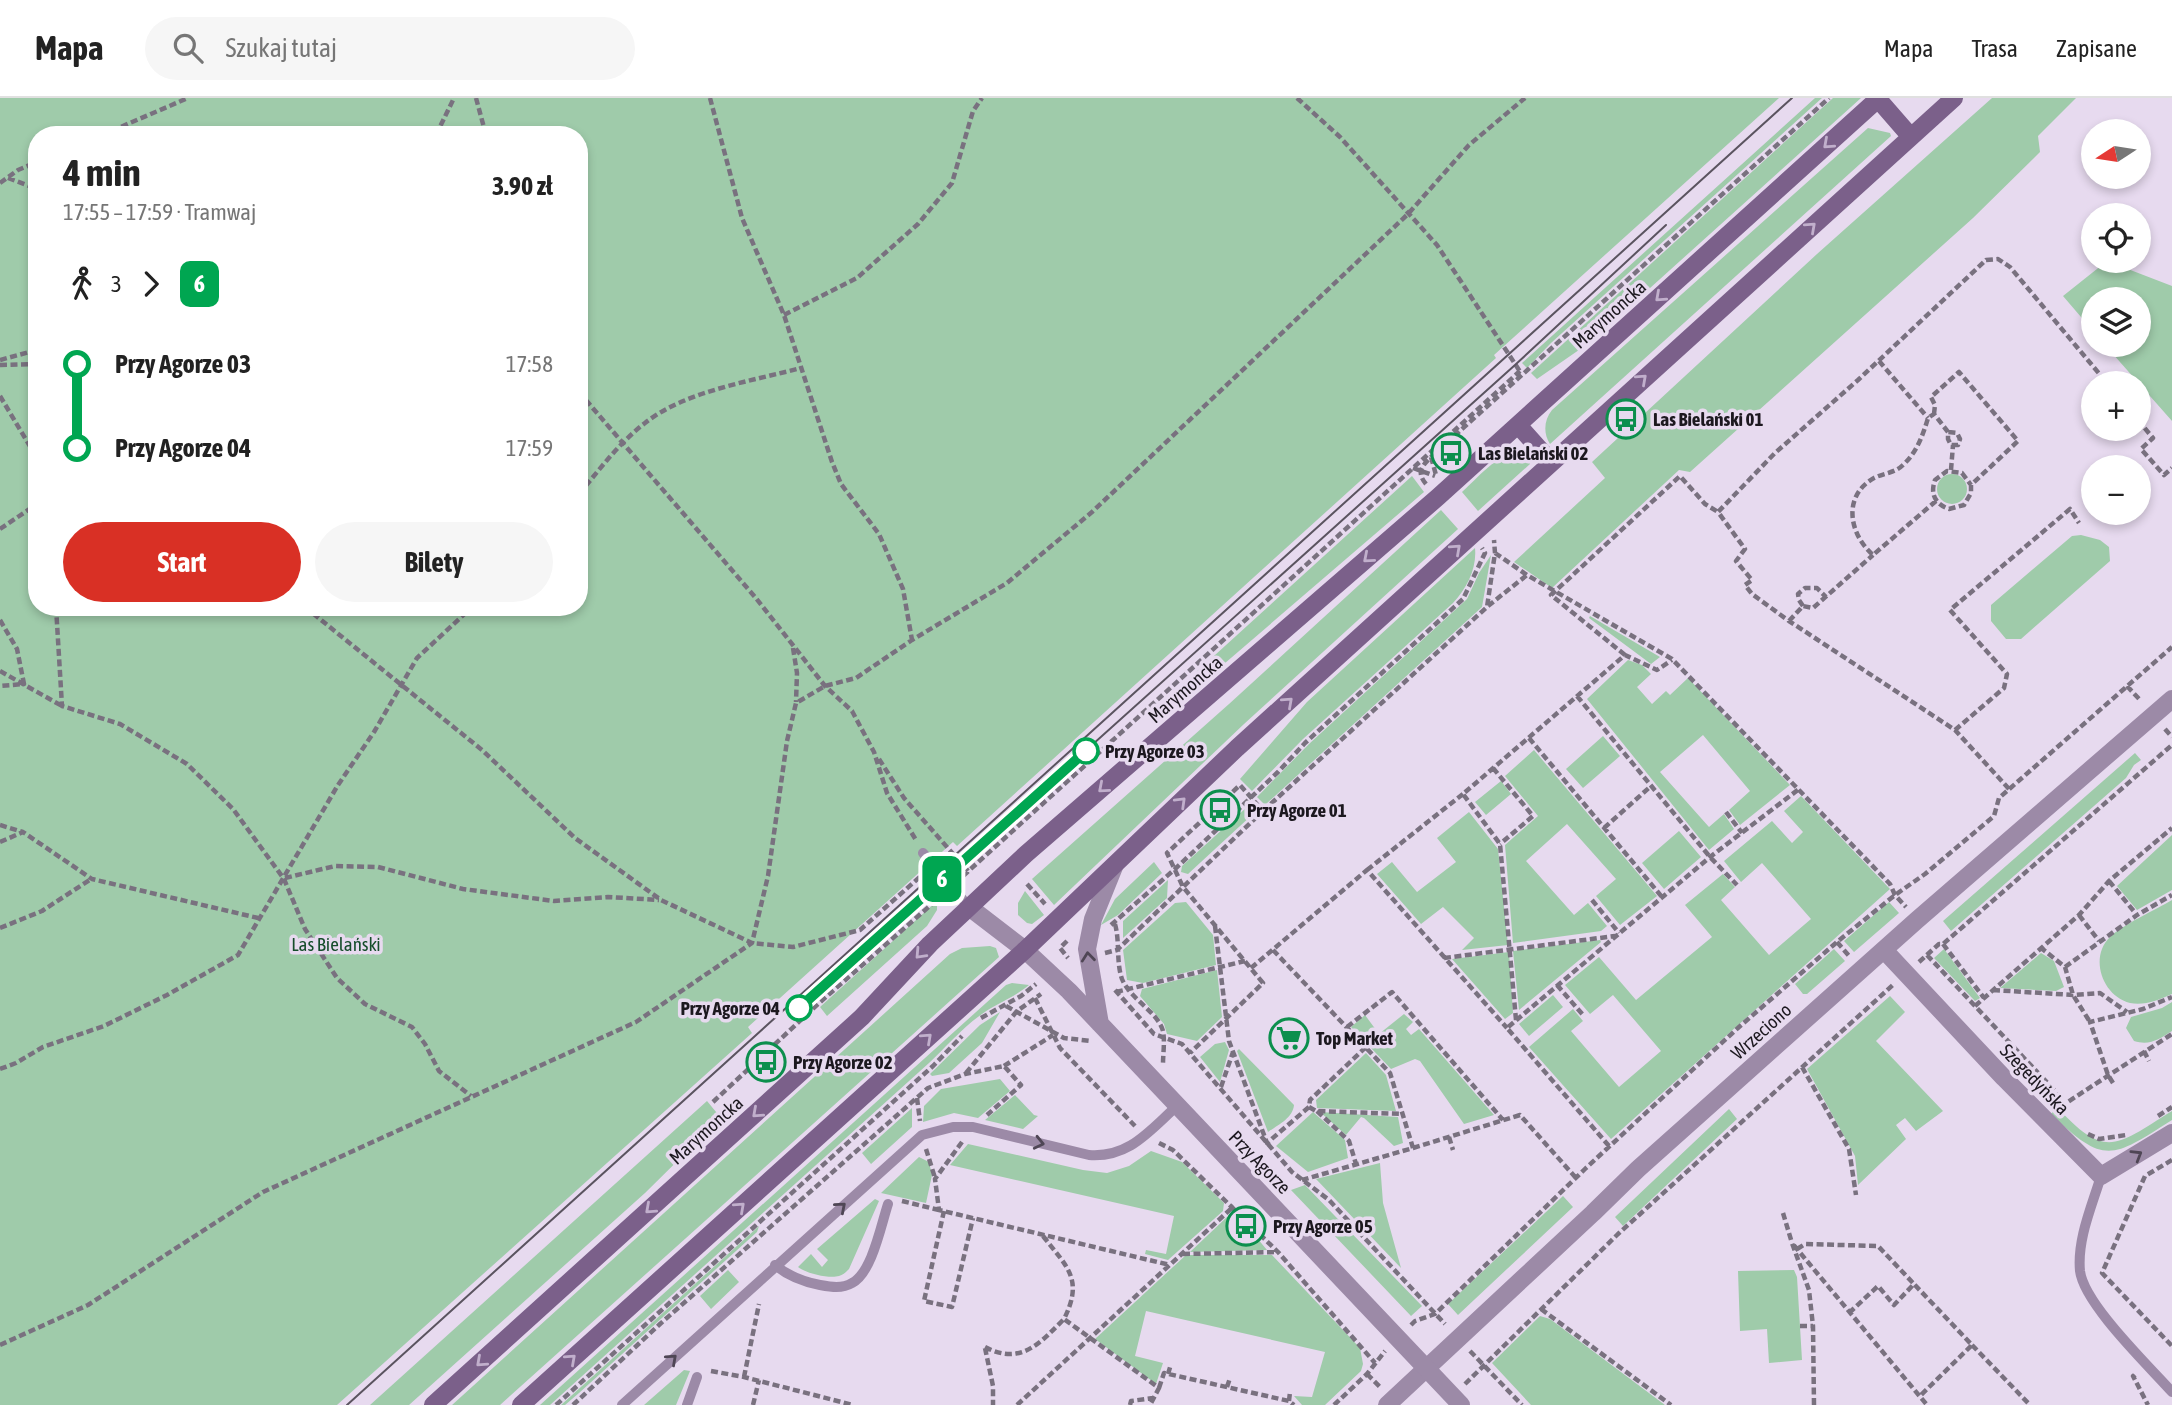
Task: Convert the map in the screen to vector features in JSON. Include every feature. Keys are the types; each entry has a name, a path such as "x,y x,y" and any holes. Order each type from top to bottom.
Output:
{"main road":[{"path":"520,1405 1026,950 1237,748 1954,98"},
{"path":"1878,99 1911,137"},
{"name":"Marymoncka","path":"433,1405 841,1036 969,907 1026,854 1438,498 1878,99"},
{"path":"1517,425 1551,462"}],"street":[{"name":"Wrzeciono","path":"1387,1405 1638,1169 1917,920 2172,699"},
{"path":"1100,1024 1087,957 1087,942 1093,919 1114,867"},
{"name":"Przy Agorze","path":"969,907 1026,950 1100,1024 1457,1401"},
{"name":"Szegedyńska","path":"1884,950 2101,1176"},
{"path":"2101,1176 2172,1133"}],"lane":[{"path":"923,853 969,907"},
{"path":"622,1405 922,1135 953,1127 973,1128 1108,1156 1125,1150 1178,1106"},
{"path":"2101,1176 2082,1240 2080,1273 2092,1300 2172,1392"},
{"path":"775,1265 783,1273 817,1284 840,1288 853,1283 866,1270 888,1204"},
{"path":"687,1405 701,1373"}],"path":[{"path":"123,126 188,98"},
{"path":"440,126 454,98"},
{"path":"476,98 484,126"},
{"path":"710,98 742,218 785,315 831,462 841,484 879,534 904,589 912,640"},
{"path":"785,315 857,278 918,224 952,183 973,111 982,98"},
{"path":"1297,98 1340,138 1437,245 1521,373"},
{"path":"796,703 825,686 856,678 912,640 1007,583 1092,512 1408,214 1469,145 1525,98"},
{"path":"713,1102 817,1004 952,886 1413,468 1829,98"},
{"path":"0,183 28,167"},
{"path":"8,178 28,186"},
{"path":"1718,512 1775,453 1986,260 1998,259 2010,267 2097,371"},
{"path":"0,363 28,353"},
{"path":"1879,360 1928,418"},
{"path":"0,363 28,364"},
{"path":"588,483 623,442 647,421 688,398 801,368"},
{"path":"1951,470 1953,445 1948,439 1948,432 1934,414 1935,405 1931,397 1959,372 2018,441 1971,485"},
{"path":"0,396 28,443"},
{"path":"588,402 755,597 825,686 852,712 874,752 904,797 968,871"},
{"path":"1873,555 1858,538 1852,525 1856,496 1874,478 1897,470 1905,464 1923,438 1928,418 1934,414"},
{"path":"1948,432 1957,433 1960,439 1958,445 1953,445"},
{"path":"2150,441 2141,449 2164,475 2172,468"},
{"path":"1413,468 1437,477 1430,454"},
{"path":"1430,454 1420,471 1420,476 1430,489"},
{"path":"1951,470 1962,473 1971,485 1971,493 1964,505 1949,509 1936,501 1933,487 1940,474 1951,470"},
{"path":"1672,659 1657,670 1625,655 1551,595 1680,476 1705,505 1718,512 1745,549 1736,561 1752,580 1745,585 1752,594 1955,730 2009,789"},
{"path":"1826,597 1817,588 1805,588 1798,594 1803,606 1813,608 1826,597 1873,555 1936,501"},
{"path":"1955,730 2004,688 2007,674 1950,610 2070,509 2079,523"},
{"path":"0,529 28,510"},
{"path":"1487,607 1495,542"},
{"path":"1104,929 1115,924 1175,869 1305,743 1463,599 1485,553 1479,544"},
{"path":"1495,553 1527,575 1672,659 1890,884 1895,895 1941,944 1984,998"},
{"path":"1094,954 1120,948 1263,811 1487,607 1527,575"},
{"path":"1789,621 1803,606"},
{"path":"57,616 62,706"},
{"path":"316,616 482,750 575,838 662,900 752,943 793,947 860,930 950,850"},
{"path":"0,1069 16,1063 43,1046 104,1026 167,995 237,955 417,658 462,616"},
{"path":"0,620 17,649 24,684"},
{"path":"0,1345 88,1305 263,1192 636,1022 752,943 768,876 787,741 796,703 797,673 792,645"},
{"path":"1334,1405 1367,1374 1415,1321 1435,1314 1609,1146 1739,1027 1895,895 1925,874 1994,816 1999,798 2172,647"},
{"path":"1251,968 1367,870 1463,794 1625,655"},
{"path":"0,671 62,706 120,724 187,764 233,808 284,878 305,929 337,978 365,1004 412,1027 439,1070 471,1096"},
{"path":"0,686 24,684"},
{"path":"1577,696 1710,857 1737,885"},
{"path":"1529,738 1662,897"},
{"path":"1457,1401 1484,1366 1618,1234 1927,955 2172,745"},
{"path":"874,752 887,793 923,853"},
{"path":"1493,768 1533,816 1500,844"},
{"path":"1190,1054 1264,983 1183,887 1167,853 1240,785 1263,811"},
{"path":"1604,828 1651,786"},
{"path":"1507,1028 1710,857 1799,789"},
{"path":"1463,794 1500,844 1516,1021"},
{"path":"1726,812 1742,833"},
{"path":"0,825 23,832 92,878 258,918"},
{"path":"1975,1006 2079,915 2109,881 2172,828"},
{"path":"0,842 23,832"},
{"path":"284,878 335,866 378,867 463,889 554,901 608,897 662,900"},
{"path":"1367,870 1609,1146"},
{"path":"0,928 42,911 92,878"},
{"path":"2109,881 2137,915"},
{"path":"1027,884 1050,910"},
{"path":"2065,967 2137,915 2172,895"},
{"path":"1592,900 1618,934"},
{"path":"2079,915 2099,941"},
{"path":"1115,924 1120,948 1121,975 1128,989 1158,1021 1162,1029 1162,1090"},
{"path":"1215,925 1226,1018 1233,1052 1267,1143"},
{"path":"1444,958 1618,934"},
{"path":"2040,947 2065,967 2073,995 2090,1022 2113,1083"},
{"path":"1273,950 1390,1073 1413,1148"},
{"path":"1108,952 1109,964"},
{"path":"1927,955 2056,1092 2060,1107 2068,1115"},
{"path":"1116,992 1244,961"},
{"path":"1111,981 1116,992 1154,1034 1182,1044 1292,1172 1329,1200 1522,1405"},
{"path":"1557,985 1583,1016"},
{"path":"974,1024 1033,987"},
{"path":"1891,987 1900,996"},
{"path":"1993,990 2073,995 2100,993 2127,1012"},
{"path":"1347,1027 1392,992 1503,1120"},
{"path":"965,1074 1017,1011 1041,994"},
{"path":"2090,1022 2143,1009 2172,997"},
{"path":"1035,998 1060,1048 1143,1135 1173,1150 1234,1206 1375,1363"},
{"path":"1006,1005 1064,1038 1119,1044"},
{"path":"556,1405 933,1066 969,1029"},
{"path":"573,1405 670,1315 928,1088 965,1074 1004,1066 1052,1033"},
{"path":"2060,1107 2172,1034"},
{"path":"1267,1143 1309,1107 1310,1100 1366,1047"},
{"path":"2144,1051 2149,1061"},
{"path":"1221,1088 1233,1052"},
{"path":"1004,1066 1021,1085 973,1128 935,1179 939,1210 1170,1265"},
{"path":"1802,1067 1849,1149 1856,1195"},
{"path":"1309,1107 1349,1141 1356,1164"},
{"path":"2148,1122 2172,1107"},
{"path":"1316,1111 1403,1114"},
{"path":"1302,1180 1520,1115 1576,1178"},
{"path":"2086,1133 2099,1139 2110,1139 2125,1136 2137,1129"},
{"path":"1449,1137 1453,1150"},
{"path":"2172,1160 2145,1176 2102,1273 2172,1346"},
{"path":"1017,1405 1234,1206"},
{"path":"944,1211 924,1301 952,1307 973,1218"},
{"path":"1783,1213 1791,1243 1810,1290 1814,1405"},
{"path":"993,1405 993,1386 985,1347 999,1355 1013,1355 1034,1348 1064,1319 1072,1304 1074,1291 1071,1275 1042,1234"},
{"path":"1791,1243 1927,1405"},
{"path":"1797,1249 1805,1244 1878,1246 2030,1405"},
{"path":"1182,1254 1278,1252"},
{"path":"1849,1313 1878,1286 1894,1305 1914,1284"},
{"path":"744,1377 761,1293"},
{"path":"1541,1309 1671,1405"},
{"path":"1064,1319 1158,1388"},
{"path":"1800,1326 1813,1326"},
{"path":"1920,1396 1972,1345"},
{"path":"1168,1374 1171,1364"},
{"path":"2124,1366 2152,1395"},
{"path":"701,1373 759,1380 853,1405"},
{"path":"1150,1405 1164,1373 1291,1403 1290,1392"},
{"path":"2133,1376 2148,1405"},
{"path":"1227,1387 1230,1378"},
{"path":"753,1405 759,1380"},
{"path":"1130,1405 1131,1401 1154,1398"}],"green space":[{"name":"Las Bielański","path":"0,98 1779,98 957,846 953,842 748,1027 752,1033 337,1405 0,1405"},
{"path":"1815,98 1822,98 1551,343 1527,368 1522,363"},
{"path":"1833,98 1861,98 1589,343 1537,379 1531,373"},
{"path":"1992,98 2076,98 2038,136 2040,152 1973,218 1690,472 1679,470 1552,588 1514,562 1605,478 1592,462 1817,254"},
{"path":"1868,128 1890,133 1891,136 1550,444 1545,427 1552,410"},
{"path":"2092,273 2138,273 2172,286 2172,421 2151,397 2151,371 2128,371 2116,357 2151,357 2151,287 2081,287 2081,317 2063,296"},
{"path":"1518,453 1530,460 1530,464 1478,511 1462,492 1495,462"},
{"path":"1952,474 1963,478 1967,489 1963,500 1952,504 1941,500 1937,489 1941,478"},
{"path":"1412,476 1424,492 1189,694 1182,685"},
{"path":"1441,510 1458,529 1244,724 1054,905 1032,879"},
{"path":"2081,535 2100,540 2109,547 2110,561 2021,639 2006,639 1991,621 1991,605 2072,536"},
{"path":"1475,548 1470,577 1453,603 1303,739 1252,791 1240,779 1307,702"},
{"path":"1491,555 1482,607 1265,805 1257,797 1309,744 1467,599"},
{"path":"1590,616 1660,657 1651,664 1589,618"},
{"path":"1628,660 1642,665 1651,674 1637,687 1652,704 1666,691 1670,695 1688,678 1790,785 1740,825 1729,810 1750,791 1703,735 1660,772 1709,827 1724,814 1734,829 1709,850 1587,699"},
{"path":"1603,736 1620,756 1583,788 1566,769"},
{"path":"1534,750 1657,896 1620,925 1596,896 1616,879 1567,824 1526,861 1574,915 1588,903 1607,926 1601,931 1513,943 1505,845 1538,816 1505,776"},
{"path":"2135,753 2141,760 2134,765 2126,778 1951,931 1943,921"},
{"path":"1501,781 1511,794 1486,815 1475,802"},
{"path":"1801,796 1890,889 1611,1139 1529,1047 1573,1009 1583,1021 1571,1031 1619,1087 1661,1051 1613,995 1590,1014 1565,985 1599,957 1636,1000 1712,937 1685,905 1723,874 1735,887 1721,900 1769,955 1811,919 1762,863 1741,882 1724,861 1772,821 1792,843 1803,832 1784,811"},
{"path":"1247,807 1253,814 1188,874 1181,872 1182,866"},
{"path":"1469,812 1498,849 1508,945 1462,950 1474,938 1443,907 1421,924 1377,874 1392,862 1417,892 1456,862 1437,838"},
{"path":"1679,831 1701,857 1664,889 1642,863"},
{"path":"2172,835 2172,890 2137,910 2117,886"},
{"path":"1154,862 1162,873 1118,915 1101,925 1115,899"},
{"path":"1168,880 1167,898 1123,938 1123,921"},
{"path":"1025,891 1044,915 1032,924 1018,915 1018,903"},
{"path":"2172,900 2172,994 2141,1004 2120,999 2112,993 2102,975 2100,955 2104,945 2123,927"},
{"path":"937,901 937,910 927,926 827,1016 820,1007"},
{"path":"1186,902 1213,935 1216,965 1143,983 1127,980 1123,950 1175,903"},
{"path":"1889,902 1899,913 1854,952 1844,941"},
{"path":"1601,942 1519,1010 1513,951"},
{"path":"962,948 996,948 999,957 500,1405 452,1405 950,954"},
{"path":"1834,949 1845,961 1807,994 1803,994 1795,984"},
{"path":"1944,949 1980,998 1975,1001 1934,958"},
{"path":"1509,952 1513,1013 1505,1019 1452,959"},
{"path":"2041,953 2054,961 2064,987 2056,991 2000,988"},
{"path":"1217,970 1222,1017 1197,1041 1167,1034 1164,1024 1140,996 1142,989"},
{"path":"1006,985 1029,985 968,1025 550,1405 540,1405"},
{"path":"1553,995 1563,1007 1529,1036 1519,1024"},
{"path":"1890,996 1905,1012 1876,1041 1943,1111 1916,1131 1905,1118 1896,1125 1906,1139 1858,1185 1855,1156 1807,1069"},
{"path":"2172,1002 2172,1031 2150,1042 2134,1041 2126,1028 2131,1017 2162,1008"},
{"path":"1000,1012 982,1043 949,1073 932,1076 930,1074 980,1025"},
{"path":"1404,1014 1413,1022 1406,1029 1411,1035 1419,1029 1494,1115 1464,1124 1420,1061 1415,1059 1391,1069 1351,1027 1365,1015 1379,1034"},
{"path":"1225,1042 1229,1050 1220,1082 1200,1057 1215,1044"},
{"path":"1239,1049 1294,1105 1288,1117 1268,1132 1237,1051"},
{"path":"1366,1053 1386,1075 1396,1111 1317,1108 1316,1100"},
{"path":"1000,1079 1010,1091 978,1118 954,1113 923,1122 924,1106 941,1089"},
{"path":"1015,1095 1038,1116 1023,1129 985,1120"},
{"path":"707,1101 721,1118 645,1193 409,1405 370,1405"},
{"path":"2057,1107 2074,1124 2100,1141 2124,1139 2172,1111 2172,1120 2122,1149 2109,1151 2097,1149 2069,1131 2051,1114"},
{"path":"912,1108 912,1127 871,1164 862,1153"},
{"path":"1729,1109 1737,1119 1623,1226 1615,1217"},
{"path":"1313,1112 1345,1140 1348,1158 1308,1172 1276,1146"},
{"path":"1320,1112 1398,1117 1403,1143 1394,1146 1361,1117 1346,1135"},
{"path":"968,1144 1107,1173 1129,1166 1151,1151 1182,1162 1224,1203 1223,1211 1168,1260 1145,1254 1146,1250 1166,1254 1174,1216 950,1165"},
{"path":"919,1157 929,1162 932,1175 926,1203 881,1193"},
{"path":"1380,1163 1383,1203 1401,1268 1316,1179"},
{"path":"1305,1185 1422,1306 1411,1316 1291,1190"},
{"path":"1563,1196 1573,1207 1458,1315 1448,1304"},
{"path":"875,1199 879,1201 846,1272 835,1277 823,1276 798,1267 811,1254 822,1267 828,1260 817,1249"},
{"path":"1236,1216 1238,1219 1235,1224 1251,1241 1257,1238 1267,1250 1190,1252 1227,1217"},
{"path":"759,1226 757,1232 579,1393 565,1405 561,1405"},
{"path":"1186,1255 1272,1255 1360,1348 1363,1364 1361,1371 1325,1405 1302,1405 1294,1396 1312,1397 1325,1352 1146,1311 1135,1356 1163,1363 1156,1384 1095,1339"},
{"path":"728,1270 739,1282 711,1309 700,1296"},
{"path":"1794,1270 1797,1277 1802,1360 1769,1363 1767,1329 1740,1331 1738,1271"},
{"path":"1540,1316 1550,1319 1665,1405 1531,1405 1492,1363"},
{"path":"684,1370 690,1371 676,1405 644,1405"}],"tram line":[{"path":"347,1405 1792,98"},
{"path":"955,868 1515,365 1666,225"},
{"name":"6","path":"799,1008 1086,751"}],"place":[{"name":"Las Bielański 01","path":"1626,419"},
{"name":"Las Bielański 02","path":"1451,453"},
{"name":"Przy Agorze 03","path":"1086,751"},
{"name":"Przy Agorze 01","path":"1220,810"},
{"name":"Przy Agorze 04","path":"799,1008"},
{"name":"Top Market","path":"1289,1038"},
{"name":"Przy Agorze 02","path":"766,1062"},
{"name":"Przy Agorze 05","path":"1246,1226"}]}
